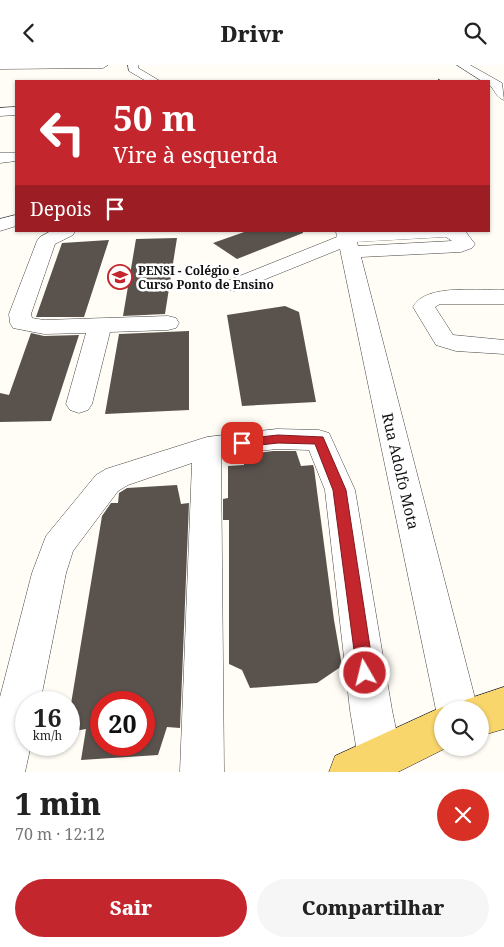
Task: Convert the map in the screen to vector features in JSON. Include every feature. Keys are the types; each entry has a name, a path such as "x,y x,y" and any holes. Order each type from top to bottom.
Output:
{"main road":[{"path":"489,712 504,708"},
{"path":"366,765 434,732"}],"street":[{"path":"133,65 133,69 152,80"},
{"path":"462,65 490,80 498,86 499,91 504,96"},
{"path":"0,67 96,68"},
{"path":"490,80 504,79"},
{"path":"0,112 15,111"},
{"path":"0,158 15,157"},
{"path":"0,225 15,220"},
{"path":"64,232 47,241 20,314 21,323 44,327 168,323"},
{"path":"229,281 344,238 431,232"},
{"path":"344,238 461,246 465,244 456,233 451,232"},
{"name":"Rua Adolfo Mota","path":"344,238 455,701"},
{"path":"504,297 436,298 426,303 424,307 444,340 464,345 504,347"},
{"path":"79,404 100,325"},
{"path":"3,772 49,573 58,546 107,483 117,477 207,447 278,439 319,440 340,490 370,710 366,765"},
{"path":"202,772 207,447"}],"building":[{"path":"244,232 303,232 237,259 213,243"},
{"path":"177,238 165,314 123,316 136,239"},
{"path":"109,240 84,317 36,317 62,243"},
{"path":"285,306 299,312 316,402 242,406 227,315"},
{"path":"189,331 189,410 105,414 119,334"},
{"path":"31,333 44,336 79,335 51,421 0,422 0,393 9,395"},
{"path":"273,451 296,451 301,466 313,465 314,468 342,666 317,683 250,688 242,670 229,664 229,520 223,520 223,499 228,498 228,466 244,465 243,455"},
{"path":"177,485 181,504 189,503 180,728 167,727 158,755 155,755 155,691 90,691 90,756 143,756 81,760 86,729 80,730 80,691 73,691 102,516 111,503 118,503 119,493 127,488"}],"place":[{"name":"PENSI - Colégio e Curso Ponto de Ensino","path":"120,277"}],"route":[{"path":"242,443 278,439 319,440 340,490 365,673"}]}
